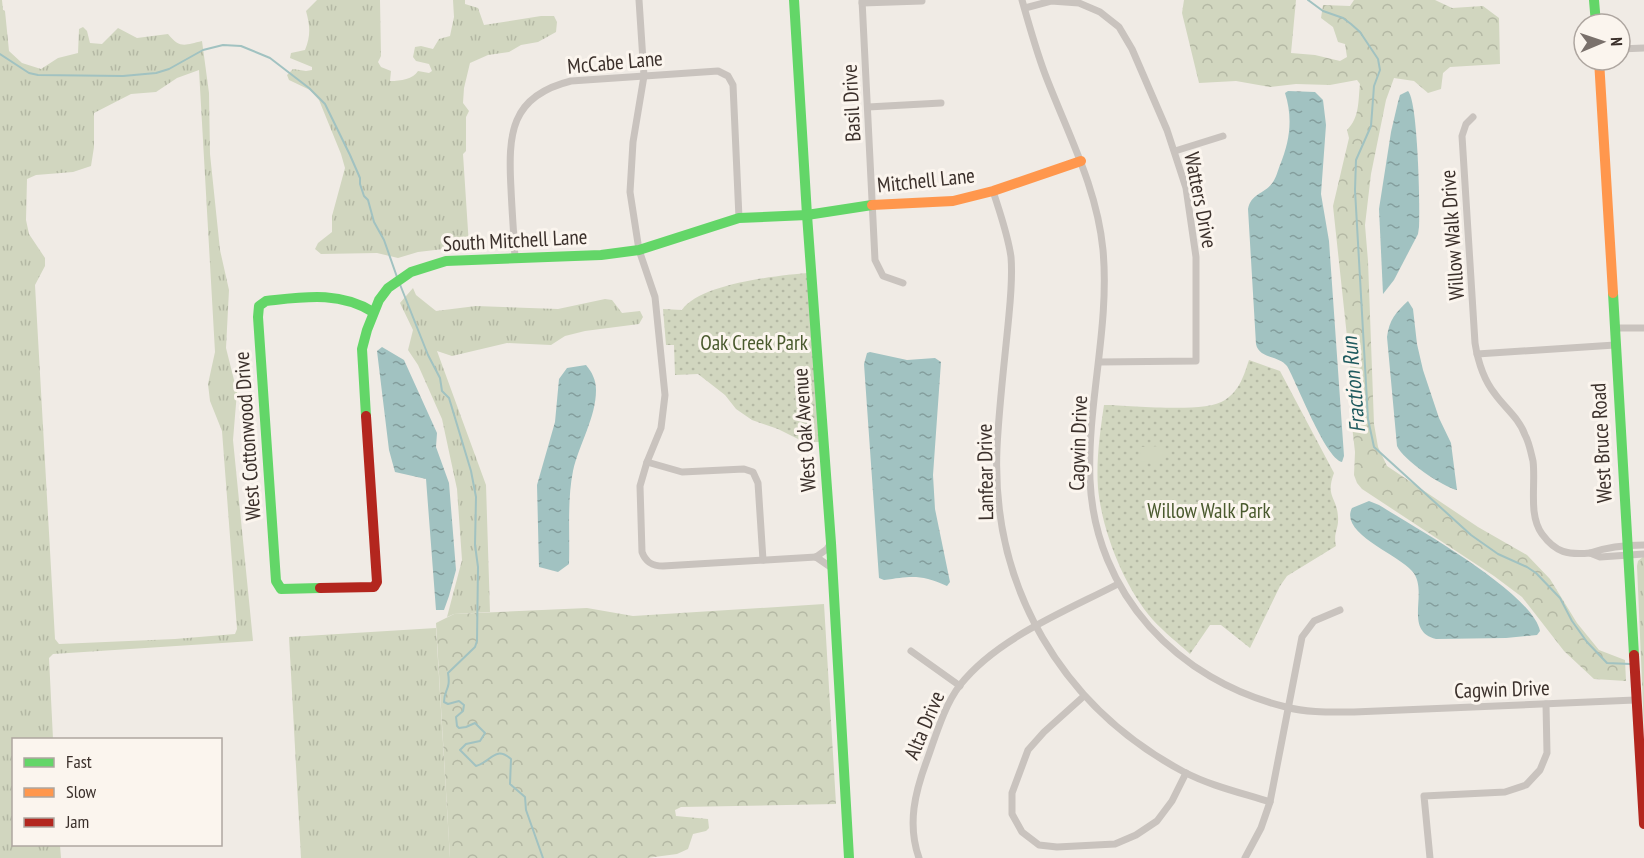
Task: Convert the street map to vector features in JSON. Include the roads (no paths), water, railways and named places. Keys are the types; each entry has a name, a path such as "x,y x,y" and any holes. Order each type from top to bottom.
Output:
{"street":[{"path":"639,0 644,76 633,142 630,192 639,250 655,297 665,395 661,428 640,486 644,559 649,563 663,566 816,557 831,543"},
{"name":"West Oak Avenue","path":"794,0 831,543 849,858"},
{"name":"Cagwin Drive","path":"1022,0 1044,73 1092,189 1103,249 1104,280 1090,482 1101,543 1118,584 1138,615 1186,661 1217,682 1251,697 1288,708 1354,712 1635,700"},
{"path":"862,2 922,1"},
{"name":"Watters Drive","path":"1025,8 1051,1 1079,3 1100,12 1119,27 1132,49 1175,151 1186,188 1196,257 1196,362 1099,362"},
{"name":"Basil Drive","path":"862,2 875,260 883,276 903,283"},
{"name":"McCabe Lane","path":"515,259 509,155 513,129 524,107 537,93 551,85 571,81 718,71 728,76 733,85 739,218"},
{"name":"West Bruce Road","path":"1600,72 1644,824"},
{"path":"868,107 941,104"},
{"name":"Willow Walk Drive","path":"1473,117 1466,124 1462,136 1477,354 1486,381 1525,434 1533,462 1535,514 1540,532 1551,545 1568,555 1590,554 1600,550 1627,550"},
{"path":"1175,151 1223,136"},
{"name":"Mitchell Lane","path":"807,215 873,205 953,201 993,191 1081,161"},
{"name":"Lanfear Drive","path":"993,191 1009,248 1012,286 997,448 1000,516 1018,585 1036,627 1059,665 1083,696 1147,750 1185,773 1223,788 1270,802"},
{"name":"South Mitchell Lane","path":"374,586 377,582 362,349 373,312 383,293 398,279 422,266 446,261 601,255 639,250 739,218 807,215"},
{"name":"West Cottonwood Drive","path":"373,312 363,304 352,300 324,296 266,301 259,306 258,317 276,581 281,589 290,590 374,586"},
{"path":"1614,328 1644,328"},
{"path":"1477,354 1615,345"},
{"path":"647,462 682,472 744,469 753,472 758,483 763,560"},
{"path":"1627,550 1644,545"},
{"path":"1627,550 1644,554"},
{"path":"816,557 832,568"},
{"name":"Alta Drive","path":"919,858 914,844 913,818 916,789 941,718 960,686 981,663 1007,644 1118,584"},
{"path":"1245,858 1261,828 1270,802 1302,637 1314,621 1340,610"},
{"path":"911,651 960,686"},
{"path":"1083,696 1028,750 1012,793 1012,814 1022,832 1039,845 1057,848 1115,844 1136,835 1157,821 1172,801 1185,773"},
{"path":"1430,858 1424,796 1505,792 1526,785 1540,770 1547,753 1546,704"}],"water":[{"path":"1288,91 1315,92 1323,100 1326,125 1321,194 1329,241 1344,456 1342,462 1328,448 1287,366 1265,355 1256,344 1248,209 1252,200 1273,182 1283,156 1289,129 1289,111 1285,93"},
{"path":"1408,91 1416,133 1419,227 1418,234 1394,280 1383,294 1379,209 1398,102 1400,95"},
{"path":"1408,301 1413,309 1423,370 1439,418 1451,443 1457,490 1424,472 1397,446 1387,337 1394,317"},
{"path":"382,347 404,360 437,433 436,447 449,483 456,570 444,610 436,610 426,479 395,472 389,450 377,351"},
{"path":"867,353 907,360 935,358 941,362 933,475 935,509 950,582 947,586 923,578 884,580 879,578 864,364"},
{"path":"586,365 594,380 595,400 571,482 569,564 558,572 539,567 537,485 555,422 559,379 567,368"},
{"path":"1369,501 1443,545 1495,580 1517,598 1533,616 1540,631 1537,635 1436,639 1426,634 1420,627 1418,619 1419,589 1412,571 1361,534 1350,517 1352,508"}],"waterway":[{"name":"Fraction Run","path":"1308,0 1323,11 1343,18 1360,32 1378,59 1380,70 1374,86 1371,126 1356,160 1355,190 1368,419 1374,447 1471,535 1498,554 1536,573 1560,598 1572,621 1587,642 1607,663 1630,664"},
{"path":"0,54 29,73 38,75 123,76 156,73 169,69 203,50 223,45 241,46 270,58 309,88 325,104 360,178 364,196 368,200 374,222 384,240 397,277"},
{"path":"399,282 428,355 440,378 442,391 449,398 471,471 476,497 477,641 475,647 448,673 449,683 444,702 448,704 459,701 464,705 463,711 456,717 459,728 475,723 485,733 480,741 466,744 460,750 476,766 497,754 506,755 511,759 510,784 525,797 526,810 543,858"}],"park label":[{"name":"Oak Creek Park","path":"754,342"},
{"name":"Willow Walk Park","path":"1209,510"}]}
